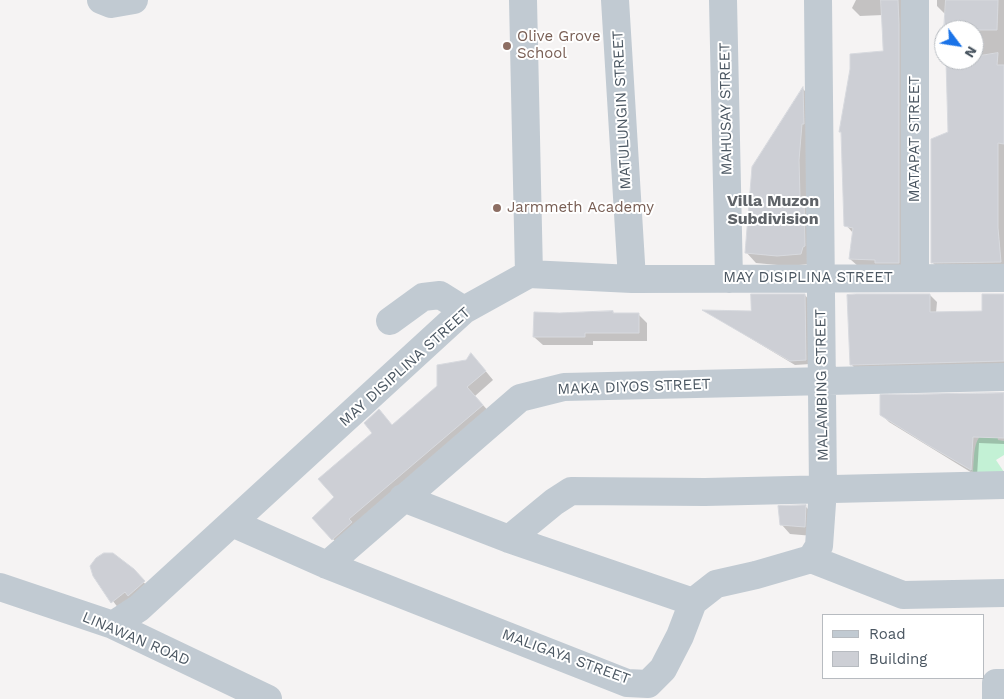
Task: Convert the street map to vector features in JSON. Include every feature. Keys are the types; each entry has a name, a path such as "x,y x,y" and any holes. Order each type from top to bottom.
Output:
{"street":[{"path":"101,0 112,4 134,0"},
{"path":"522,0 529,274"},
{"name":"MATULUNGIN STREET","path":"615,0 632,279"},
{"name":"MAHUSAY STREET","path":"723,0 729,279"},
{"name":"MALAMBING STREET","path":"811,559 819,546 823,489 818,0"},
{"name":"MATAPAT STREET","path":"915,278 916,0"},
{"name":"MAY DISIPLINA STREET","path":"112,625 139,608 464,310 529,274 632,279 1004,278"},
{"path":"390,322 423,297 440,295 464,310"},
{"name":"MAKA DIYOS STREET","path":"327,565 520,398 564,387 1004,378"},
{"path":"508,539 554,502 571,491 704,492 1004,485"},
{"path":"403,498 508,539 693,602 716,584 811,559 903,595 1004,593"},
{"name":"MALIGAYA STREET","path":"232,523 327,565 627,683 648,684 663,669 680,636 693,602"},
{"name":"LINAWAN ROAD","path":"0,587 112,625 268,699"},
{"path":"996,699 996,683 1004,683"}],"green space":[{"path":"996,428 998,440 1004,441 1004,455 996,460 1004,472 992,483 967,468 973,471 975,449 979,438 988,430"}],"building":[{"path":"881,0 898,0 899,263 875,263 875,260 849,259 853,228 844,226 841,132 839,132 850,69 850,54 883,51"},
{"path":"946,0 998,0 997,30 984,30 984,20 945,20"},
{"path":"998,53 997,65 1004,65 1004,144 998,143 998,228 1001,262 931,263 931,139 948,132 946,70 984,70 984,55"},
{"path":"803,87 804,124 802,124 799,160 800,198 804,199 805,246 801,254 777,256 745,253 752,167"},
{"path":"751,294 805,294 806,360 790,361 702,310 751,311"},
{"path":"930,294 930,312 982,311 982,294 1004,294 1004,361 850,365 847,295"},
{"path":"613,311 613,313 639,313 639,333 585,333 585,337 533,337 534,312"},
{"path":"471,353 486,371 467,387 483,405 349,519 352,522 332,540 312,518 334,497 318,479 372,433 364,423 379,409 392,425 437,386 437,365 466,360"},
{"path":"1004,393 1004,438 973,437 971,470 880,415 880,395"},
{"path":"806,505 805,527 780,525 778,506"},
{"path":"104,553 113,553 134,569 145,581 128,596 125,592 111,603 93,576 90,566 96,558"}],"place":[{"name":"Olive Grove School","path":"507,46"},
{"name":"Jarmmeth Academy","path":"497,208"}],"district":[{"name":"Villa Muzon Subdivision","path":"773,210"}]}
